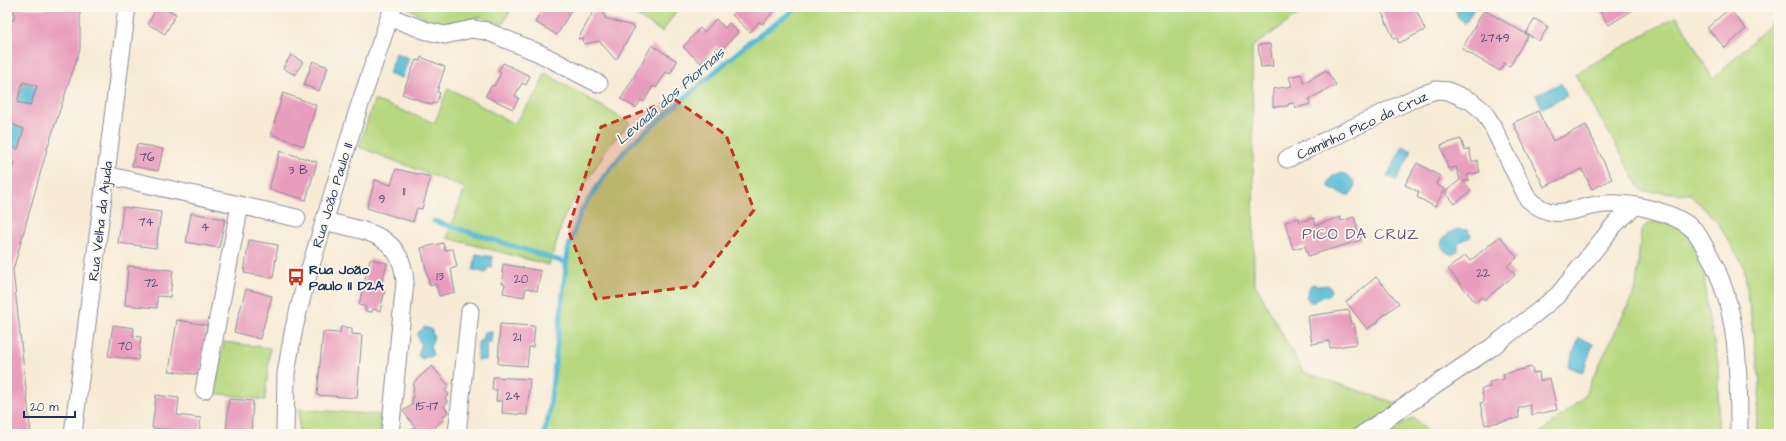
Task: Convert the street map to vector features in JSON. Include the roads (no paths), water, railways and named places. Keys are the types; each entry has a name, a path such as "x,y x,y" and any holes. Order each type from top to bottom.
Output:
{"street":[{"name":"Rua Velha da Ajuda","path":"73,434 127,7"},
{"path":"391,12 427,31 445,35 472,29 486,31 539,52 599,84"},
{"name":"Rua João Paulo II","path":"285,434 286,373 294,328 324,221 358,110 391,12"},
{"name":"Caminho Pico da Cruz","path":"1287,159 1421,95 1436,90 1448,91 1471,101 1483,111 1492,125 1528,199 1537,207 1559,213 1572,212 1597,204 1618,203 1635,206 1666,215 1686,225 1695,231 1719,275 1725,292 1734,330 1739,376 1739,434"},
{"path":"106,175 296,218"},
{"path":"204,390 240,205"},
{"path":"1362,434 1492,347 1559,294 1615,224 1635,206"},
{"path":"324,221 371,232 380,236 395,251 404,268 405,282 390,434"},
{"path":"457,434 470,311"}],"water":[{"path":"1455,7 1475,7 1465,24 1458,17"},
{"path":"396,53 409,58 402,78 389,74"},
{"path":"23,82 37,86 30,106 17,102"},
{"path":"1561,83 1567,96 1542,108 1536,95"},
{"path":"11,124 24,129 18,149 7,146 7,136"},
{"path":"1403,146 1412,151 1396,181 1387,176"},
{"path":"7,161 14,163 7,183"},
{"path":"1340,173 1348,176 1353,181 1354,188 1350,195 1345,195 1329,187 1331,178"},
{"path":"1459,229 1468,230 1471,236 1458,243 1458,250 1453,255 1447,252 1441,244 1442,240 1448,233"},
{"path":"476,254 493,257 491,268 488,267 486,273 473,270"},
{"path":"1312,284 1319,286 1328,285 1331,288 1331,291 1328,296 1321,297 1315,302 1310,302 1306,297"},
{"path":"424,327 431,329 434,337 430,346 433,355 422,359 418,356 421,345 417,334"},
{"path":"484,332 492,332 491,342 487,342 486,360 477,360 478,342 482,340"},
{"path":"1579,338 1593,344 1583,372 1568,367"}],"waterway":[{"name":"Levada dos Piornais","path":"544,434 549,415 568,250 581,211 605,175 629,146 745,46 798,7"},
{"path":"434,221 567,263"}],"place":[{"name":"Rua João Paulo II D2A","path":"296,277"}],"district":[{"name":"PICO DA CRUZ","path":"1361,234"}]}
